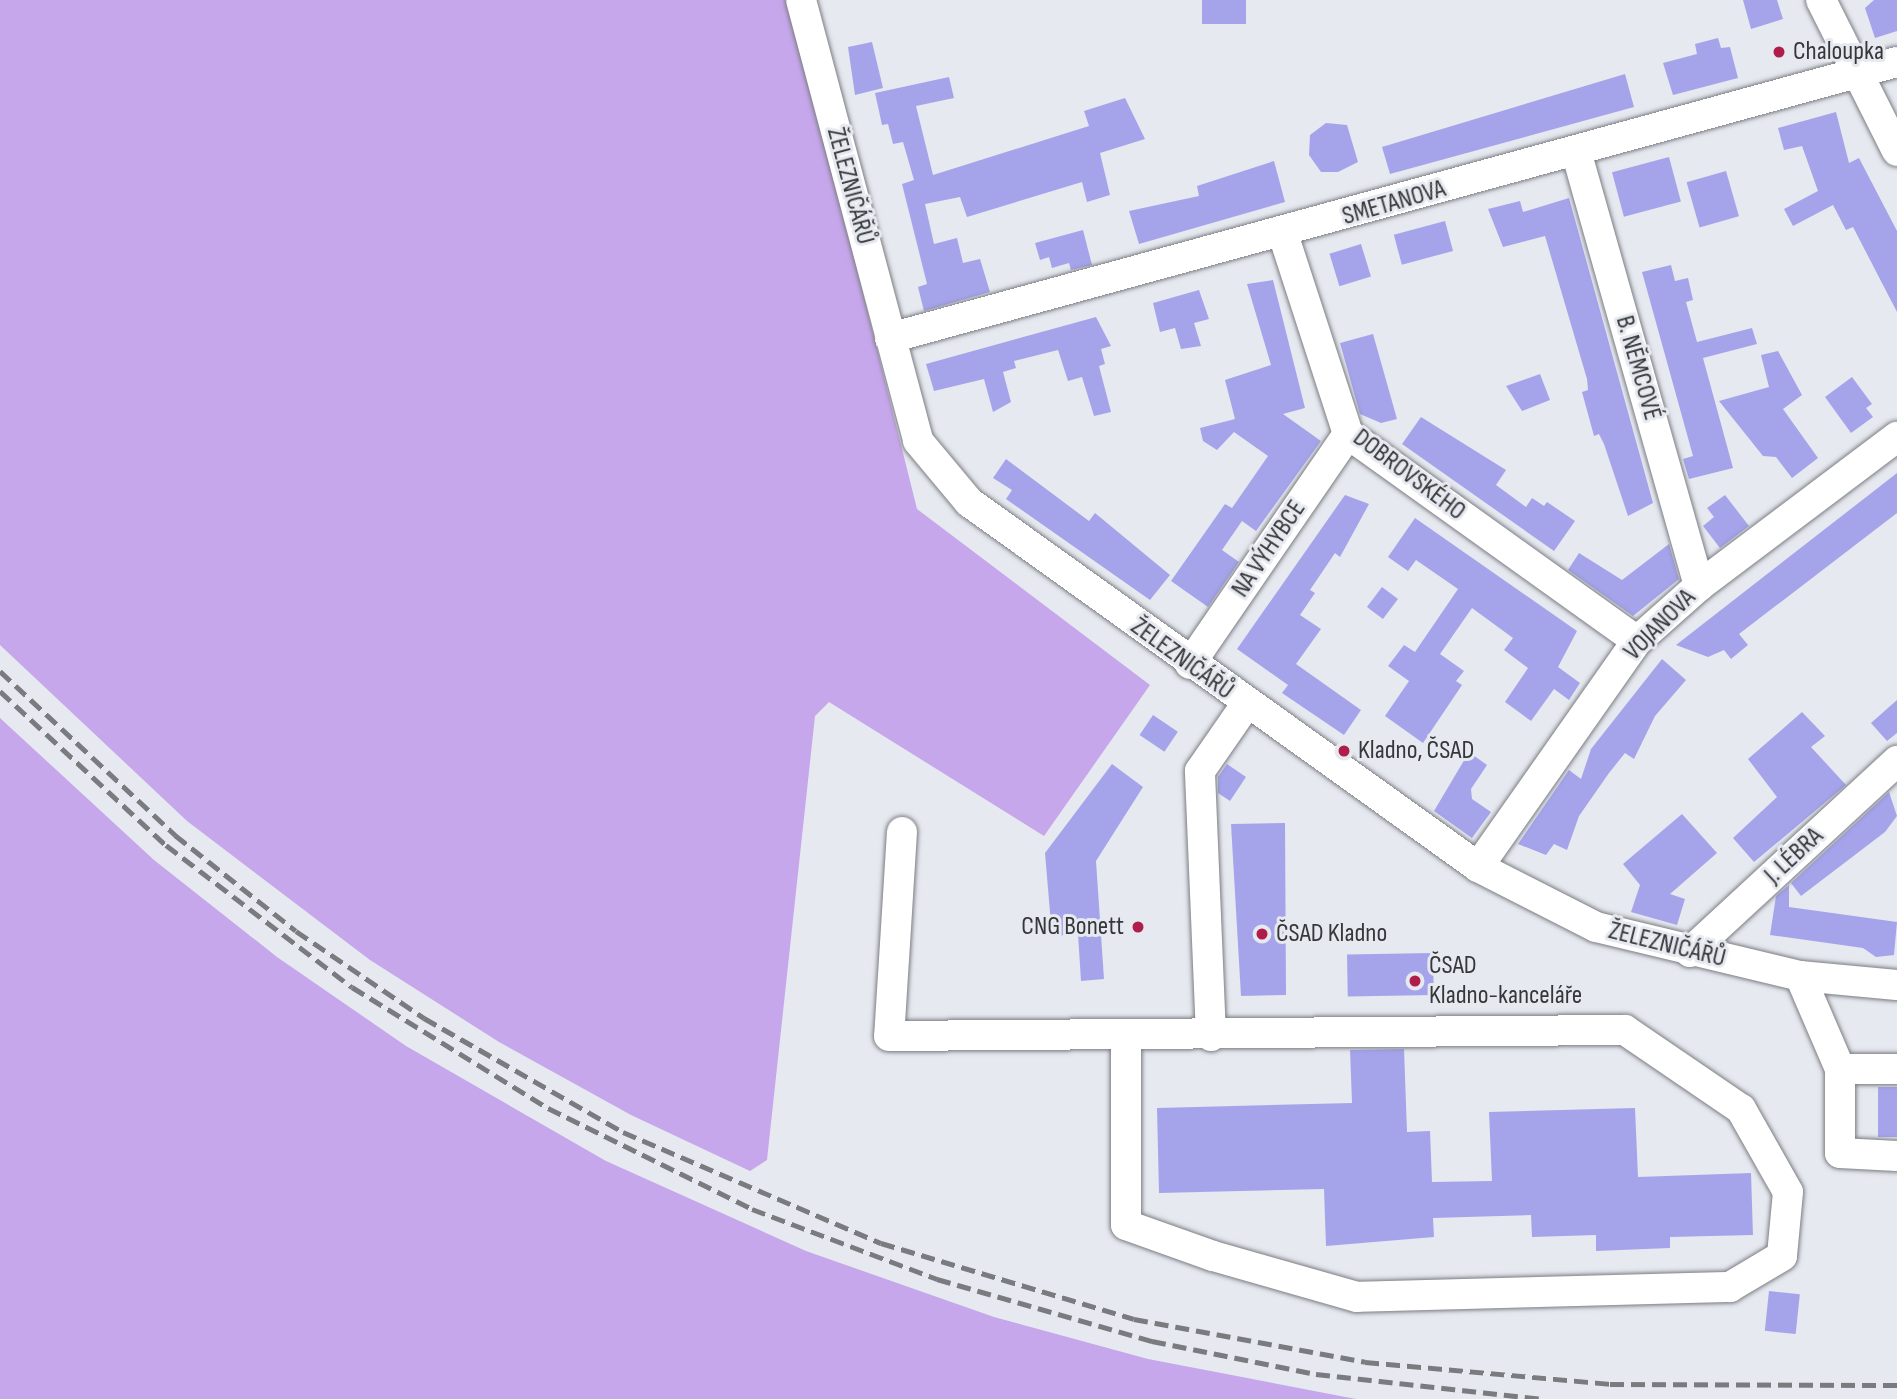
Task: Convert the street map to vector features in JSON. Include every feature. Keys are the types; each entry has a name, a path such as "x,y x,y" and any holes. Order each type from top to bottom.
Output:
{"street":[{"name":"ŽELEZNIČÁŘŮ","path":"801,0 918,441 946,479 1245,706 1478,867 1596,927 1690,952 1800,975 1897,985"},
{"path":"1821,0 1897,151"},
{"name":"SMETANOVA","path":"890,338 1283,234 1576,151 1860,75 1897,62"},
{"name":"B. NĚMCOVÉ","path":"1576,151 1699,586"},
{"name":"DOBROVSKÉHO","path":"1283,234 1348,434 1637,641"},
{"name":"NA VÝHYBCE","path":"1189,664 1348,434"},
{"name":"VOJANOVA","path":"1478,867 1637,641 1699,586 1897,437"},
{"path":"1211,1036 1200,771 1245,706"},
{"name":"J. LÉBRA","path":"1690,952 1897,761"},
{"path":"902,832 889,1036 1126,1038 1625,1030 1741,1109 1788,1192 1782,1256 1730,1287 1357,1297 1213,1256 1126,1226 1126,1038"},
{"path":"1800,975 1840,1069 1840,1153 1897,1156"},
{"path":"1840,1069 1897,1069"}],"shaded area":[{"path":"0,0 790,0 917,509 1150,685 1044,836 829,702 815,716 767,1160 750,1171 631,1115 499,1042 370,960 187,821 0,645"},
{"path":"0,718 154,860 277,957 406,1046 606,1161 806,1251 994,1317 1148,1359 1356,1399 0,1399"}],"building":[{"path":"1202,0 1246,0 1246,24 1202,24"},
{"path":"1743,0 1777,0 1783,19 1751,29"},
{"path":"1874,0 1897,0 1897,31 1875,38 1865,8"},
{"path":"1718,38 1721,48 1730,47 1738,78 1673,95 1663,63 1697,54 1695,44"},
{"path":"872,42 883,88 855,95 848,47"},
{"path":"1625,74 1634,107 1390,174 1382,147"},
{"path":"949,77 954,98 916,106 933,175 1089,126 1084,111 1125,98 1145,139 1100,153 1110,195 1087,202 1082,182 967,217 960,197 925,204 934,244 957,238 963,263 980,259 990,292 924,311 918,287 927,284 902,184 914,180 903,142 893,144 888,124 882,125 875,93"},
{"path":"1836,112 1849,163 1859,158 1897,231 1897,312 1853,227 1846,230 1833,205 1793,226 1784,209 1818,191 1802,146 1784,150 1778,128"},
{"path":"1326,123 1347,125 1358,162 1338,172 1321,172 1309,155 1310,135"},
{"path":"1669,157 1681,201 1624,217 1612,172"},
{"path":"1274,161 1285,202 1139,244 1129,211 1199,196 1197,186"},
{"path":"1726,171 1739,216 1700,227 1687,182"},
{"path":"1569,198 1653,503 1628,516 1604,444 1599,434 1594,436 1582,392 1588,390 1587,379 1545,236 1503,247 1488,209 1520,201 1523,212"},
{"path":"1445,221 1453,251 1402,265 1394,235"},
{"path":"1083,230 1092,265 1071,270 1069,263 1052,268 1049,257 1040,260 1035,243"},
{"path":"1361,244 1371,277 1339,286 1329,254"},
{"path":"1671,265 1675,281 1688,278 1693,300 1686,302 1697,342 1752,328 1757,344 1703,358 1733,468 1689,479 1683,459 1693,456 1642,272"},
{"path":"1273,280 1305,408 1283,414 1321,441 1256,531 1242,521 1222,550 1239,562 1208,607 1171,581 1225,504 1232,508 1268,456 1234,432 1217,450 1203,441 1200,428 1235,419 1225,380 1271,365 1247,284"},
{"path":"1199,290 1209,319 1194,323 1201,346 1181,349 1175,328 1160,332 1153,303"},
{"path":"1096,317 1111,346 1101,349 1105,364 1099,366 1111,412 1094,416 1082,377 1068,381 1058,350 1014,361 1016,368 1003,372 1011,402 993,412 984,379 934,391 926,364"},
{"path":"1373,334 1397,419 1381,423 1360,414 1340,343"},
{"path":"1778,351 1802,395 1783,409 1818,458 1792,478 1776,457 1763,456 1719,401 1769,387 1761,355"},
{"path":"1540,374 1550,400 1522,411 1506,386"},
{"path":"1852,377 1872,404 1866,408 1873,417 1851,433 1825,397"},
{"path":"1421,417 1506,470 1496,485 1526,507 1532,498 1544,506 1547,502 1575,521 1554,551 1402,444"},
{"path":"1006,459 1089,521 1095,513 1170,575 1150,600 1006,499 1012,490 993,478"},
{"path":"1897,473 1897,513 1739,634 1748,645 1731,659 1724,650 1708,657 1676,645"},
{"path":"1345,495 1369,504 1340,557 1335,553 1310,590 1315,593 1300,615 1321,629 1296,664 1361,710 1344,735 1282,693 1288,685 1237,649"},
{"path":"1725,495 1749,526 1720,548 1703,526 1714,517 1707,508"},
{"path":"1415,518 1577,631 1558,667 1580,683 1569,700 1554,689 1531,721 1505,702 1528,668 1504,650 1513,638 1472,608 1440,654 1464,671 1456,681 1462,685 1423,743 1385,716 1409,681 1388,666 1404,645 1415,652 1458,589 1416,560 1408,571 1388,557"},
{"path":"1669,544 1679,579 1633,616 1568,570 1579,553 1622,580"},
{"path":"1382,587 1398,599 1383,619 1367,607"},
{"path":"1662,659 1686,680 1655,716 1634,759 1625,753 1609,773 1579,816 1567,850 1554,844 1546,855 1518,844 1569,770 1581,779 1591,749"},
{"path":"1897,700 1897,733 1887,741 1871,723"},
{"path":"1802,712 1825,736 1811,747 1846,785 1754,862 1733,838 1777,797 1748,759"},
{"path":"1153,715 1178,732 1164,752 1140,735"},
{"path":"1469,752 1487,765 1471,789 1472,799 1491,812 1472,838 1434,811"},
{"path":"1112,764 1143,787 1096,861 1104,979 1081,981 1078,934 1052,936 1045,853"},
{"path":"1227,764 1246,777 1230,801 1218,793 1218,777"},
{"path":"1889,792 1897,816 1885,832 1801,896 1791,883"},
{"path":"1682,814 1717,853 1670,894 1685,899 1677,925 1631,912 1640,885 1623,864"},
{"name":"ČSAD Kladno","path":"1285,823 1286,995 1241,996 1231,824"},
{"path":"1789,885 1789,907 1897,922 1894,955 1876,957 1863,948 1770,935 1776,896"},
{"path":"1433,953 1434,995 1348,996 1347,955"},
{"path":"1404,1049 1407,1132 1430,1131 1432,1182 1492,1181 1489,1112 1635,1108 1638,1177 1751,1173 1753,1235 1670,1237 1670,1248 1596,1251 1596,1235 1532,1237 1531,1215 1433,1218 1434,1237 1326,1246 1324,1189 1159,1193 1157,1108 1352,1103 1350,1050"},
{"path":"1878,1087 1897,1087 1897,1137 1878,1137"},
{"path":"1769,1291 1800,1294 1796,1334 1765,1331"}],"railway":[{"path":"0,671 175,835 296,931 424,1018 623,1132 881,1243 1134,1319 1365,1362 1610,1384 1897,1385"},
{"path":"0,691 166,845 352,987 548,1108 752,1209 937,1279 1152,1341 1316,1374 1541,1399"}],"place":[{"name":"Chaloupka","path":"1779,52"},
{"name":"Kladno, ČSAD","path":"1344,751"},
{"name":"CNG Bonett","path":"1138,927"},
{"name":"ČSAD Kladno","path":"1262,934"},
{"name":"ČSAD Kladno-kanceláře","path":"1415,981"}]}
